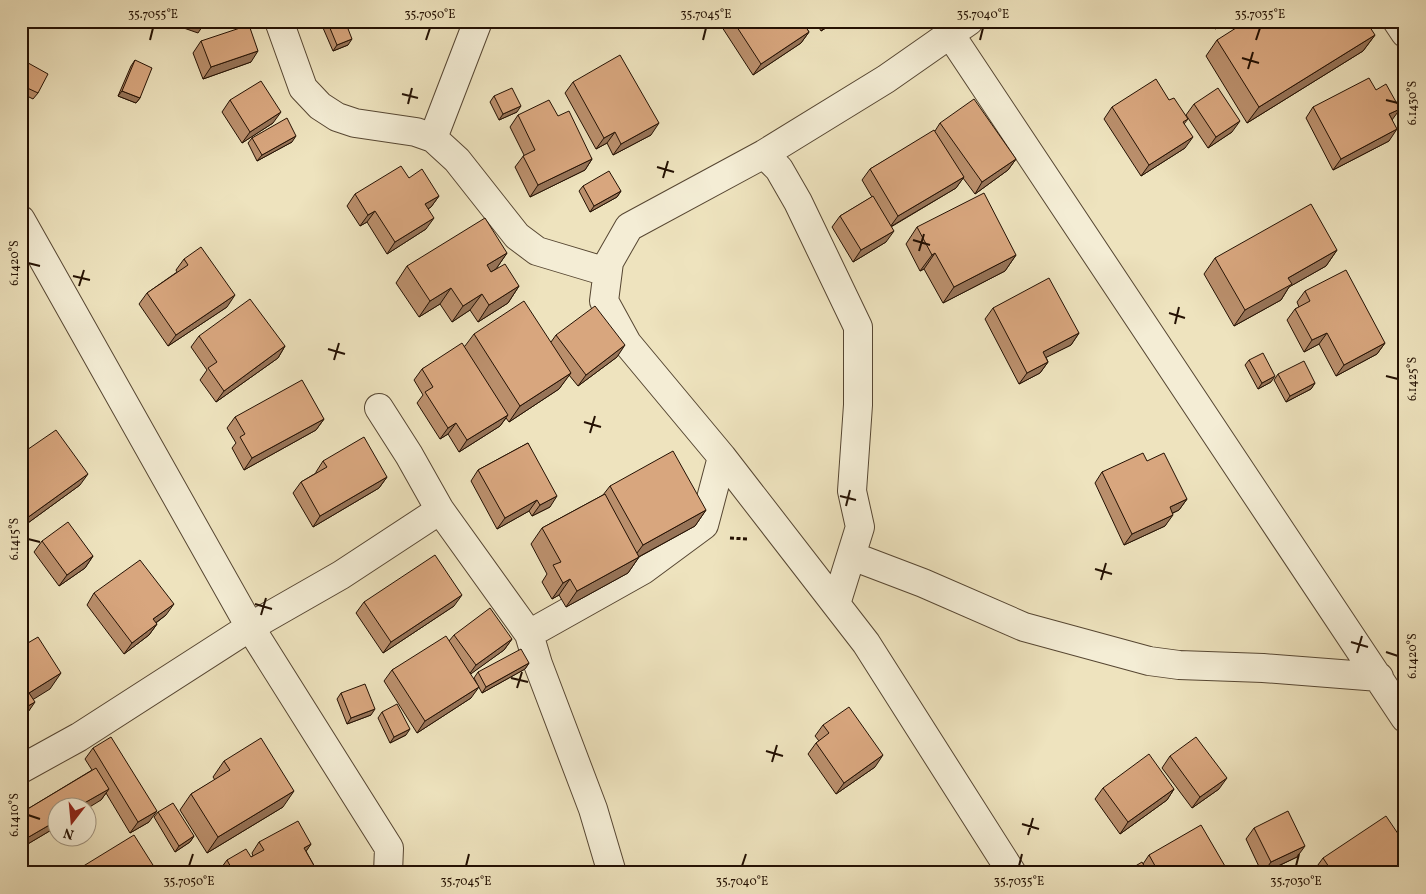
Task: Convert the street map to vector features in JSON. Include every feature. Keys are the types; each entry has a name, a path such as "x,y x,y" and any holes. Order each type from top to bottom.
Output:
{"street":[{"path":"279,21 303,88 320,106 336,117 355,123 416,132 433,138 442,144 457,160 517,236 537,250 607,272"},
{"path":"433,138 478,21"},
{"path":"1396,21 1405,33"},
{"path":"1012,873 866,643 722,457 627,343 604,301 609,262 629,227 764,154 886,79 962,25 1379,677 1401,706"},
{"path":"764,154 779,169 798,202 858,327 858,405 852,491 860,527 836,604"},
{"path":"21,220 250,627 388,848 388,873"},
{"path":"379,408 440,510 529,634 538,664 593,810 612,873"},
{"path":"529,634 643,570 704,525 722,457"},
{"path":"21,769 79,737 250,627 341,575 440,510"},
{"path":"852,556 923,582 1024,627 1150,661 1179,665 1262,668 1379,677"}],"building":[{"path":"185,21 204,21 202,27"},
{"path":"327,21 345,21 352,39 337,45"},
{"path":"733,21 802,21 809,32 761,64"},
{"path":"1247,21 1366,21 1375,35 1259,107 1217,40"},
{"path":"249,25 258,51 211,67 201,41"},
{"path":"620,55 659,123 621,144 615,132 604,138 573,82"},
{"path":"21,59 48,74 38,93 21,85"},
{"path":"135,60 152,68 140,98 122,91"},
{"path":"1369,78 1376,90 1386,84 1400,109 1389,114 1397,129 1341,159 1313,107"},
{"path":"1156,79 1169,100 1174,98 1188,119 1183,122 1193,137 1149,165 1112,107"},
{"path":"261,81 281,112 250,132 230,100"},
{"path":"512,88 521,106 503,114 494,96"},
{"path":"1218,88 1240,121 1216,137 1194,104"},
{"path":"974,99 1016,159 982,182 940,123"},
{"path":"549,100 558,116 569,111 592,159 538,185 523,156 535,150 518,115"},
{"path":"287,118 296,136 262,155 252,138"},
{"path":"934,130 964,177 898,216 870,169"},
{"path":"401,166 409,178 422,169 439,196 425,204 434,218 395,242 375,211 368,215 355,194"},
{"path":"609,171 621,191 594,206 583,186"},
{"path":"984,193 1016,255 954,287 935,253 932,255 917,227"},
{"path":"873,196 894,231 861,250 840,216"},
{"path":"1311,204 1337,250 1288,278 1292,284 1245,310 1215,258"},
{"path":"485,218 507,253 487,265 491,272 505,264 519,286 489,305 482,294 463,306 451,288 430,301 407,266"},
{"path":"201,247 235,295 176,335 147,293 188,265 184,259"},
{"path":"1346,270 1385,343 1344,365 1327,333 1312,340 1295,309 1310,301 1305,291"},
{"path":"1049,278 1079,333 1043,352 1048,362 1027,373 993,308"},
{"path":"250,299 285,346 224,391 208,368 217,362 199,336"},
{"path":"524,301 571,373 520,406 474,334"},
{"path":"595,306 625,345 586,375 556,335"},
{"path":"462,343 508,415 467,440 456,423 448,428 425,392 433,387 422,369"},
{"path":"1263,353 1275,376 1262,383 1249,360"},
{"path":"1304,361 1315,383 1290,396 1278,374"},
{"path":"302,380 324,419 252,458 240,437 245,434 235,417"},
{"path":"56,430 88,474 27,518 21,511 21,454"},
{"path":"364,437 387,477 320,516 301,482 327,467 323,461"},
{"path":"528,443 557,496 540,505 537,500 505,518 478,470"},
{"path":"673,451 706,510 643,545 610,486"},
{"path":"1143,453 1147,461 1164,453 1187,499 1170,507 1173,515 1132,534 1102,472"},
{"path":"605,494 639,557 577,591 570,579 563,583 553,565 561,562 542,528"},
{"path":"68,522 93,556 67,575 42,541"},
{"path":"435,555 462,595 391,642 364,602"},
{"path":"140,560 174,604 153,619 157,624 132,643 94,593"},
{"path":"490,608 512,639 476,665 454,635"},
{"path":"446,636 479,687 425,721 392,670"},
{"path":"38,637 61,673 29,693 35,702 21,710 21,647"},
{"path":"521,649 529,663 486,687 478,672"},
{"path":"365,684 375,709 351,718 341,693"},
{"path":"397,704 410,729 394,737 382,712"},
{"path":"849,707 883,755 844,783 816,743 829,733 823,725"},
{"path":"111,737 157,811 138,822 93,748"},
{"path":"1196,737 1227,778 1200,797 1170,756"},
{"path":"261,738 294,791 218,837 191,794 230,770 224,761"},
{"path":"1149,754 1174,789 1128,822 1103,788"},
{"path":"96,768 109,789 97,796 49,796"},
{"path":"48,797 48,826 27,838 21,829 21,813"},
{"path":"173,803 194,836 179,846 158,812"},
{"path":"1288,811 1305,846 1271,862 1254,828"},
{"path":"1386,816 1405,844 1405,861 1402,863 1405,867 1405,873 1333,873 1323,858"},
{"path":"298,821 311,844 304,848 317,871 315,873 234,873 227,860 246,849 251,857 264,850 259,842"},
{"path":"1201,825 1229,873 1159,873 1149,855"},
{"path":"134,835 158,873 72,873"},
{"path":"1142,862 1148,873 1124,873"}]}
